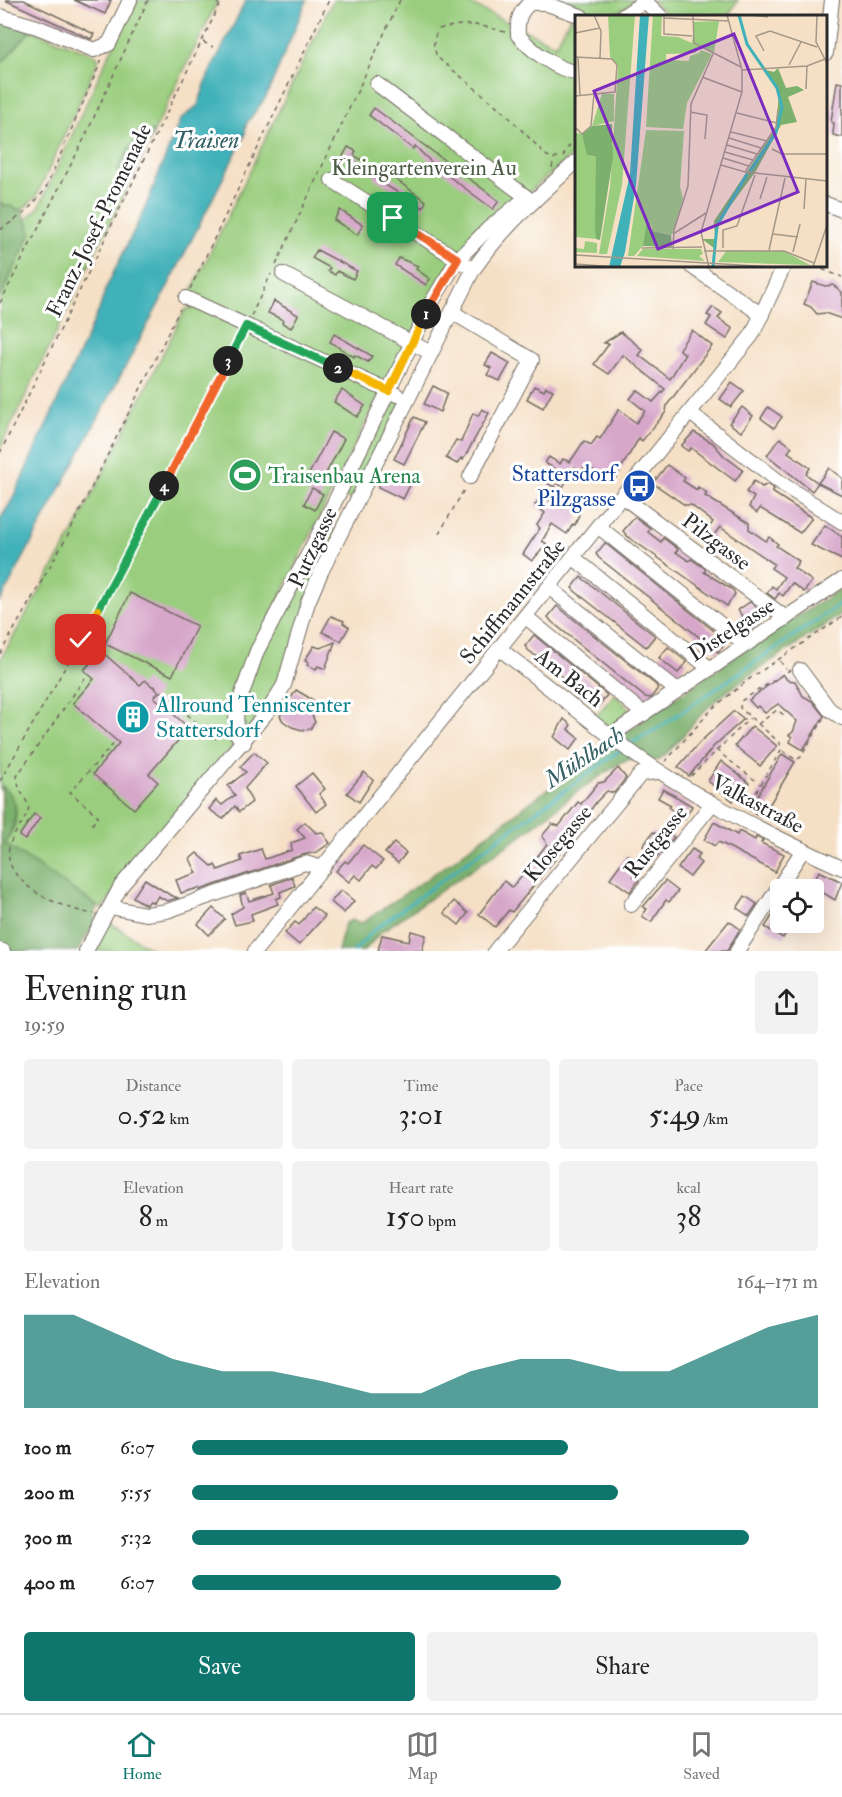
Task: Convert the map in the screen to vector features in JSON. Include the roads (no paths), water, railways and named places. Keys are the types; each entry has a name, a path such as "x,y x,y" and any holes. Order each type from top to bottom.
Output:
{"street":[{"path":"0,16 37,27 86,49 102,49 109,44 130,0"},
{"path":"827,37 832,0"},
{"path":"624,15 645,1 659,15"},
{"path":"575,72 540,55 518,35 517,21 523,9 530,3 544,3 578,15"},
{"path":"244,743 237,734 236,711 257,651 431,303 458,259 489,228 530,199 377,84"},
{"name":"Putzgasse","path":"86,951 122,886 244,743 284,685 309,602 354,506 473,270 492,242 530,199 575,163"},
{"path":"332,180 473,270"},
{"path":"827,205 842,210"},
{"path":"692,267 762,315"},
{"name":"Schiffmannstraße","path":"255,951 267,933 550,588 752,335 784,267"},
{"path":"283,274 431,353"},
{"path":"186,298 407,400"},
{"path":"452,312 532,360 471,477"},
{"path":"690,413 785,486 842,522"},
{"path":"333,495 354,506"},
{"name":"Pilzgasse","path":"623,497 786,618"},
{"path":"598,527 745,644"},
{"path":"574,558 709,668"},
{"name":"Distelgasse","path":"644,714 676,690 842,580"},
{"path":"550,588 676,690"},
{"path":"526,617 644,714"},
{"name":"Am Bach","path":"500,649 614,739 644,714"},
{"path":"793,670 830,709 842,718"},
{"name":"Valkastraße","path":"614,739 657,772 683,785 712,804 842,868"},
{"name":"Klosegasse","path":"495,951 641,774 657,772"},
{"name":"Rustgasse","path":"631,905 712,804"},
{"path":"736,951 803,850"},
{"path":"108,910 146,914 167,911 305,862 322,868"}],"water":[{"name":"Traisen","path":"246,0 307,0 266,97 246,124 245,135 162,298 0,602 0,519 11,502 99,310 106,288 145,208 180,120 198,105 208,76"}],"waterway":[{"name":"Mühlbach","path":"628,745 658,728 842,603"},
{"name":"Mühlbach","path":"354,951 375,929 620,750"}],"place":[{"name":"Traisenbau Arena","path":"245,475"},
{"name":"Stattersdorf Pilzgasse","path":"639,486"},
{"name":"Allround Tenniscenter Stattersdorf","path":"133,717"}],"park label":[{"name":"Kleingartenverein Au","path":"424,167"}]}
